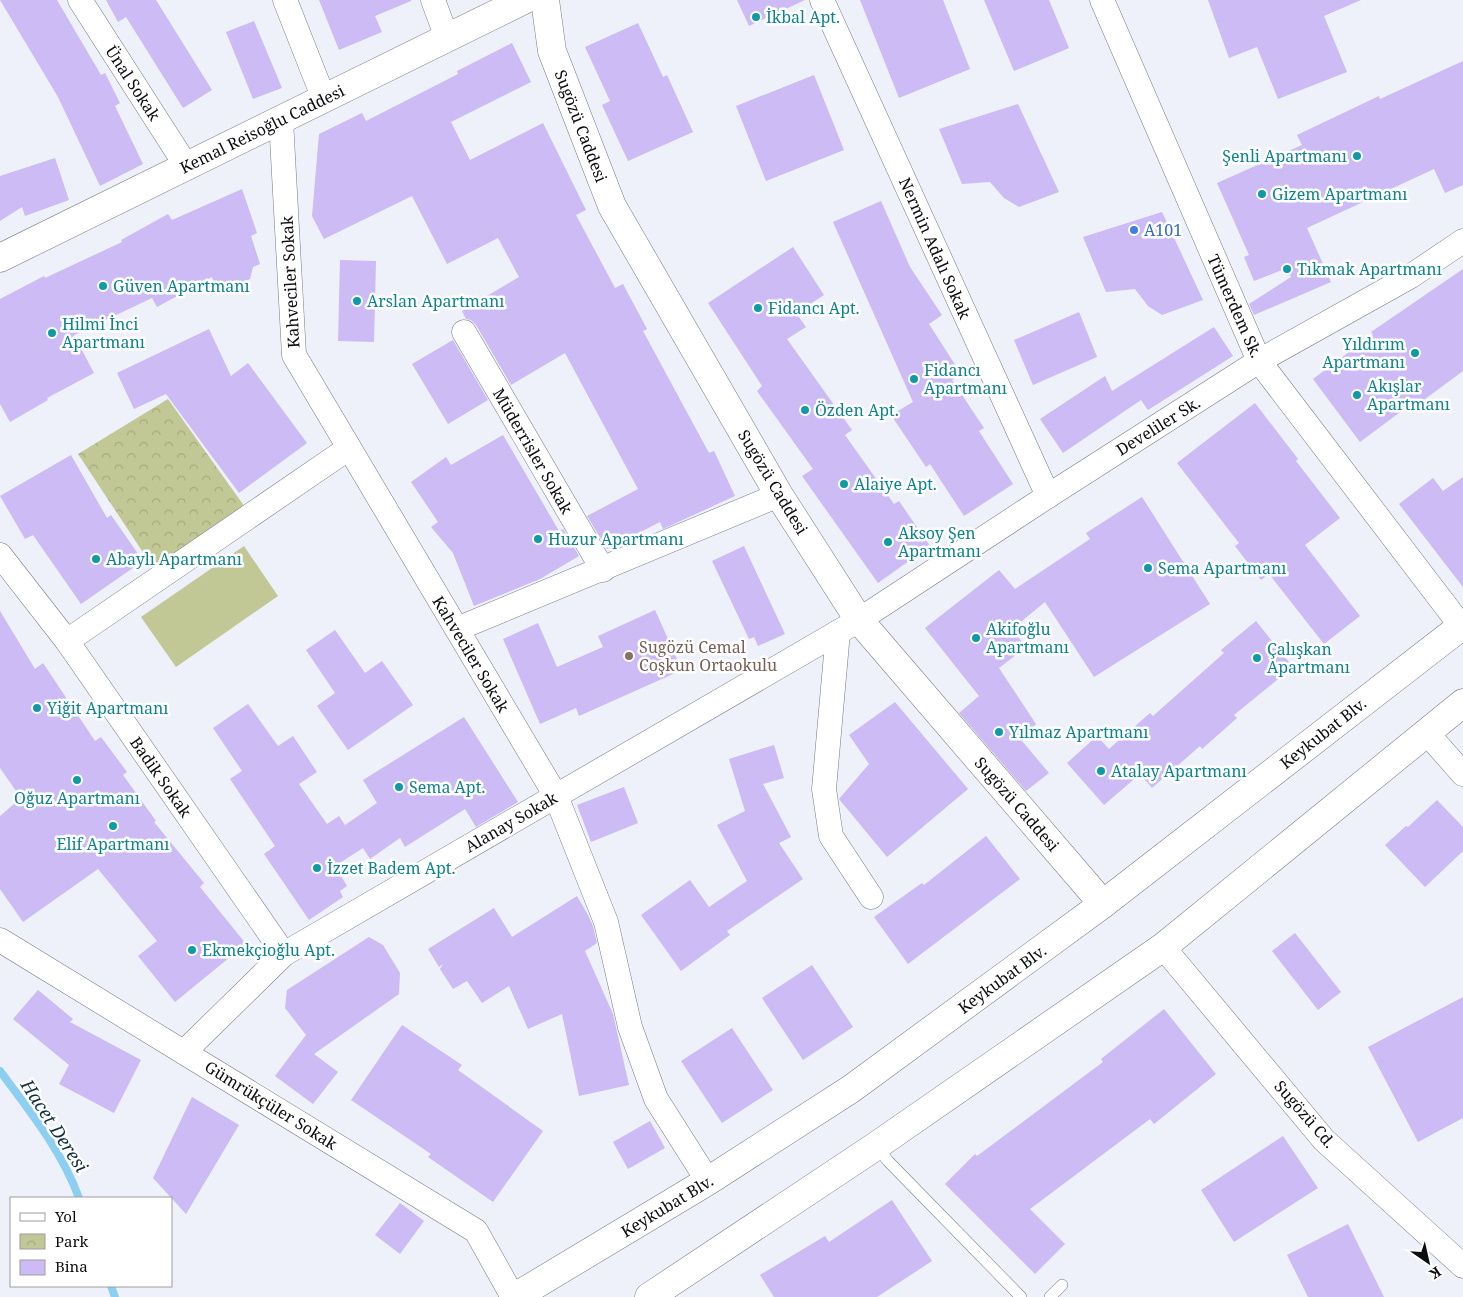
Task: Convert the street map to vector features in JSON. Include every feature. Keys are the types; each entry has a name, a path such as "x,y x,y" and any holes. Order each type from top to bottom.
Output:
{"main road":[{"name":"Kemal Reisoğlu Caddesi","path":"0,258 524,0"},
{"name":"Sugözü Caddesi","path":"545,0 552,51 612,206 779,495 849,626 1103,904"},
{"name":"Keykubat Blv.","path":"514,1297 708,1181 851,1089 1103,904 1462,625"},
{"path":"649,1297 876,1146 1163,947 1463,703"}],"street":[{"name":"Ünal Sokak","path":"80,0 186,166"},
{"path":"285,0 324,99"},
{"path":"433,0 447,38"},
{"name":"Nermin Adalı Sokak","path":"822,0 1048,496"},
{"name":"Tümerdem Sk.","path":"1102,0 1259,361 1462,625"},
{"name":"Kahveciler Sokak","path":"281,120 294,356 556,796 606,922 630,1027 656,1099 708,1181"},
{"name":"Develiler Sk.","path":"849,626 1259,361 1411,276 1463,242"},
{"name":"Müderrisler Sokak","path":"464,332 602,570"},
{"path":"67,641 349,448"},
{"path":"457,629 779,495"},
{"name":"Badik Sokak","path":"0,555 67,641 284,954"},
{"path":"849,626 824,789 831,836 871,897"},
{"name":"Alanay Sokak","path":"184,1052 284,954 849,626"},
{"path":"1426,732 1463,774"},
{"name":"Gümrükçüler Sokak","path":"0,940 476,1231 514,1297"},
{"name":"Sugözü Cd.","path":"1163,947 1324,1140 1463,1266"}],"lane":[{"path":"876,1146 888,1161 1021,1297"},
{"path":"1050,1297 1062,1285"}],"green space":[{"path":"168,399 247,510 156,572 78,454"},
{"path":"244,546 278,596 176,667 141,617"}],"building":[{"path":"0,0 57,0 101,75 105,73 120,103 115,106 143,164 100,186 58,97"},
{"path":"106,0 156,0 212,90 183,108 126,17 118,22"},
{"path":"319,0 411,1 375,16 382,32 339,50"},
{"name":"İkbal Apt.","path":"737,0 805,0 749,26"},
{"path":"860,0 943,0 970,69 899,98"},
{"path":"984,0 1049,0 1069,48 1014,71"},
{"path":"1208,0 1361,0 1324,16 1347,72 1278,99 1257,47 1229,58"},
{"path":"254,21 282,88 253,99 226,32"},
{"path":"638,23 663,77 667,75 693,132 628,161 602,105 610,101 585,47"},
{"path":"512,43 531,82 451,122 470,160 543,123 586,210 576,215 615,288 623,284 647,329 643,331 709,453 714,451 735,496 663,529 660,522 607,549 587,516 638,489 565,353 511,385 476,325 471,320 466,319 462,311 519,277 498,238 447,264 412,196 324,239 312,216 319,134 362,113 366,121 458,74 457,71"},
{"path":"1463,61 1463,185 1445,193 1434,169 1307,228 1331,282 1254,315 1249,304 1291,277 1287,268 1254,281 1244,257 1249,255 1217,183 1302,145 1297,135 1379,96 1380,99"},
{"path":"814,75 844,150 766,181 736,106"},
{"path":"1018,104 1059,192 1019,207 1004,198 990,182 962,184 939,129"},
{"path":"55,158 69,200 25,216 22,207 0,221 0,176"},
{"path":"242,189 257,233 251,236 260,264 253,267 250,279 217,292 212,277 157,307 152,298 74,335 94,373 47,398 48,400 10,422 0,404 0,299 44,276 45,278 122,242 121,240 168,214 172,220"},
{"path":"881,201 910,267 942,315 929,324 961,374 952,380 984,428 979,431 1013,484 964,516 930,464 926,467 891,415 913,402 833,222"},
{"path":"1162,212 1203,300 1162,315 1148,306 1135,289 1106,292 1083,237"},
{"path":"793,247 824,295 796,313 806,327 787,339 852,430 845,435 894,504 899,501 930,546 878,583 802,476 813,469 757,391 762,386 708,303"},
{"name":"Arslan Apartmanı","path":"340,260 376,261 374,342 338,341"},
{"path":"1463,269 1463,371 1421,402 1419,398 1360,442 1313,379 1373,334 1371,332"},
{"path":"1079,312 1097,357 1033,385 1014,340"},
{"path":"1214,327 1233,356 1148,410 1141,400 1063,453 1040,419 1105,376 1112,391"},
{"path":"209,329 231,376 248,363 307,443 239,493 166,394 134,409 117,373"},
{"path":"453,340 488,400 448,424 412,364"},
{"path":"1255,403 1298,459 1296,461 1340,518 1305,545 1360,616 1324,644 1269,574 1261,580 1235,546 1239,543 1177,463"},
{"path":"503,435 559,531 563,529 579,556 540,579 474,606 453,553 431,527 438,522 411,482 446,457 451,465"},
{"path":"71,455 107,518 111,515 143,561 81,604 33,535 25,539 0,496"},
{"path":"1463,477 1463,587 1399,504 1433,478 1443,491"},
{"path":"1142,497 1210,604 1094,677 1045,602 1012,629 1026,647 999,668 1036,724 1022,741 1049,773 1026,791 959,713 979,696 925,628 999,570 1015,589 1090,539 1086,533"},
{"path":"744,546 785,634 758,646 754,637 749,639 712,561"},
{"path":"655,610 682,670 579,716 576,708 540,724 503,639 538,623 557,667 603,647 598,636"},
{"path":"0,611 35,669 43,663 95,741 101,737 127,772 123,775 156,821 154,822 204,883 200,887 246,944 175,1002 138,956 157,941 98,869 23,922 0,889 0,816 21,798 0,768"},
{"path":"1256,621 1293,667 1234,715 1237,718 1202,749 1200,746 1152,788 1140,774 1104,805 1067,763 1097,736 1109,749 1150,713 1153,716 1224,653 1221,650"},
{"path":"335,630 365,673 382,661 413,705 348,750 317,706 335,693 306,650"},
{"path":"895,702 968,789 887,857 839,799 869,764 849,735"},
{"path":"248,704 278,746 293,736 317,772 299,784 327,824 339,816 345,825 377,803 363,780 464,717 518,802 476,827 465,809 405,847 400,838 370,859 363,848 335,866 347,886 340,891 343,897 309,920 264,854 275,846 230,779 242,771 213,728"},
{"path":"774,745 784,778 763,784 791,837 779,843 803,879 727,931 730,935 681,971 641,915 690,880 709,907 747,881 717,825 745,811 729,759"},
{"path":"624,787 638,823 591,842 577,805"},
{"path":"1437,800 1463,827 1463,851 1425,887 1385,845"},
{"path":"986,836 1020,879 908,964 874,917 922,883 924,885"},
{"path":"577,896 593,926 597,943 585,951 613,1014 629,1085 579,1096 562,1014 528,1029 509,986 482,1003 467,981 453,989 440,969 443,964 439,967 428,949 494,908 512,937"},
{"path":"1295,933 1341,992 1318,1010 1272,951"},
{"path":"369,937 383,945 400,973 399,994 314,1054 338,1072 313,1104 275,1076 306,1035 285,1008 287,990"},
{"path":"812,965 853,1027 803,1060 762,998"},
{"path":"38,990 73,1019 70,1022 141,1060 114,1113 59,1084 69,1065 13,1019"},
{"path":"1463,997 1463,1118 1418,1142 1368,1047"},
{"path":"1164,1009 1216,1074 1154,1124 1150,1119 1030,1209 1065,1244 1035,1274 945,1184 975,1154 977,1156 1103,1062 1101,1059"},
{"path":"402,1025 462,1065 458,1070 543,1131 493,1202 428,1157 431,1154 351,1100"},
{"path":"732,1028 773,1090 722,1123 681,1061"},
{"path":"192,1097 239,1125 186,1214 153,1178"},
{"path":"650,1121 665,1148 628,1169 613,1142"},
{"path":"1283,1136 1318,1188 1234,1242 1201,1190"},
{"path":"892,1200 932,1261 877,1297 774,1297 760,1275 825,1236 829,1242"},
{"path":"400,1203 424,1221 400,1254 375,1235"},
{"path":"1348,1224 1384,1297 1308,1297 1287,1255"}],"waterway":[{"name":"Hacet Deresi","path":"0,1071 54,1147 79,1197"},
{"name":"Hacet Deresi","path":"111,1287 115,1297"}],"place":[{"name":"İkbal Apt.","path":"756,17"},
{"name":"Şenli Apartmanı","path":"1357,156"},
{"name":"Gizem Apartmanı","path":"1262,194"},
{"name":"A101","path":"1134,230"},
{"name":"Tıkmak Apartmanı","path":"1287,269"},
{"name":"Güven Apartmanı","path":"103,286"},
{"name":"Arslan Apartmanı","path":"357,301"},
{"name":"Fidancı Apt.","path":"758,308"},
{"name":"Hilmi İnci Apartmanı","path":"52,333"},
{"name":"Yıldırım Apartmanı","path":"1415,353"},
{"name":"Fidancı Apartmanı","path":"914,379"},
{"name":"Akışlar Apartmanı","path":"1357,395"},
{"name":"Özden Apt.","path":"805,410"},
{"name":"Alaiye Apt.","path":"844,484"},
{"name":"Huzur Apartmanı","path":"538,539"},
{"name":"Aksoy Şen Apartmanı","path":"888,542"},
{"name":"Abaylı Apartmanı","path":"96,559"},
{"name":"Sema Apartmanı","path":"1148,568"},
{"name":"Akifoğlu Apartmanı","path":"976,638"},
{"name":"Sugözü Cemal Coşkun Ortaokulu","path":"629,656"},
{"name":"Çalışkan Apartmanı","path":"1257,658"},
{"name":"Yiğit Apartmanı","path":"37,708"},
{"name":"Yılmaz Apartmanı","path":"999,732"},
{"name":"Atalay Apartmanı","path":"1101,771"},
{"name":"Oğuz Apartmanı","path":"77,780"},
{"name":"Sema Apt.","path":"399,787"},
{"name":"Elif Apartmanı","path":"113,826"},
{"name":"İzzet Badem Apt.","path":"317,868"},
{"name":"Ekmekçioğlu Apt.","path":"192,950"}]}
